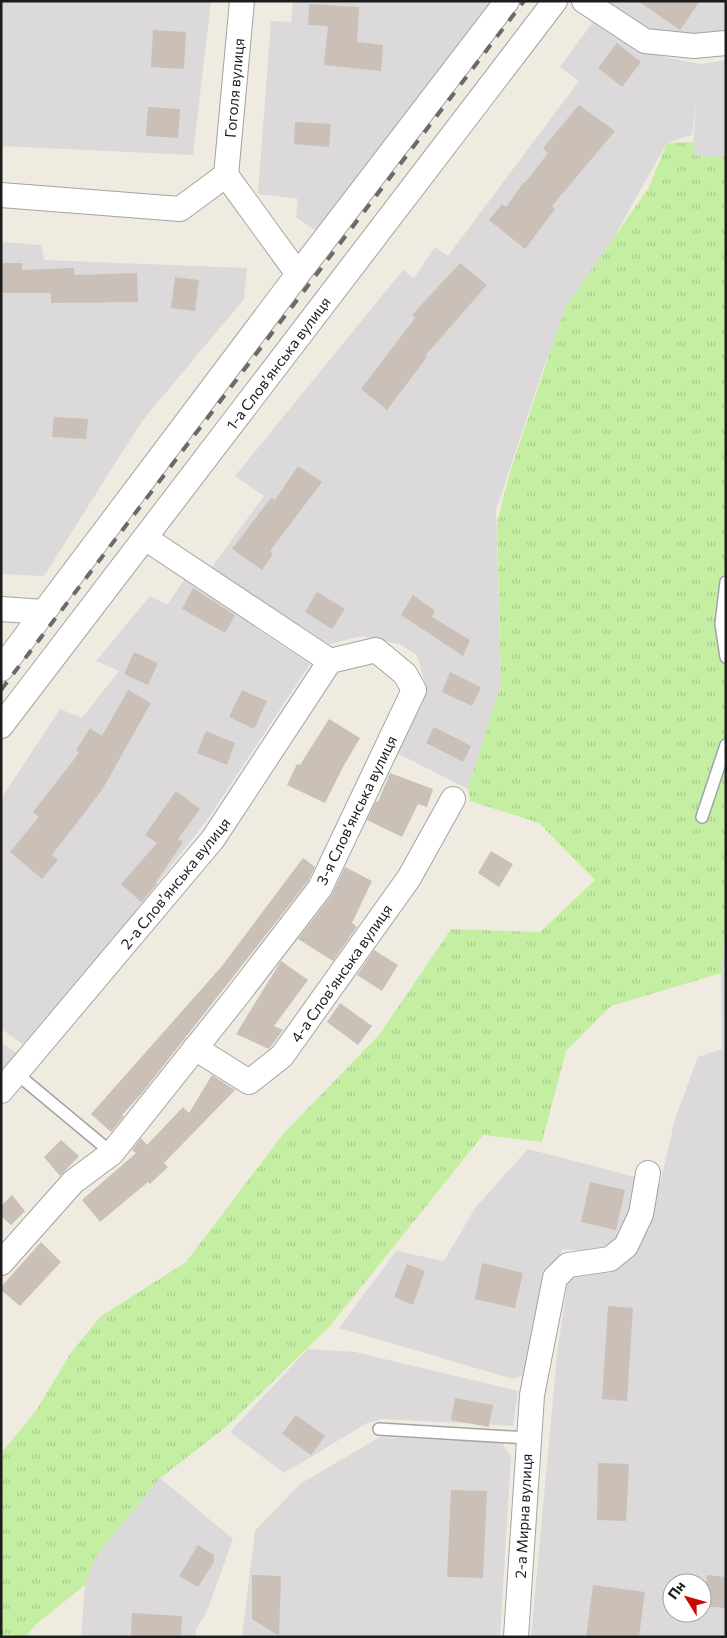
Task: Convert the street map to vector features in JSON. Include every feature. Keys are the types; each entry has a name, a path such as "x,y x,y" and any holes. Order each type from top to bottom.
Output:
{"street":[{"name":"Гоголя вулиця","path":"226,175 242,1"},
{"path":"1,669 298,274 507,1"},
{"name":"1-а Слов’янська вулиця","path":"1,726 555,1"},
{"path":"584,1 645,41 694,46 726,43"},
{"path":"1,195 180,209 226,175 298,274"},
{"path":"144,538 330,661"},
{"path":"1,609 44,612"},
{"name":"3-я Слов’янська вулиця","path":"1,1262 73,1182 112,1153 320,888 414,690 405,674 376,650 330,661"},
{"name":"2-а Слов’янська вулиця","path":"1,1091 214,839 330,661"},
{"name":"4-а Слов’янська вулиця","path":"196,1048 250,1082 282,1056 409,878 454,799"},
{"name":"2-а Мирна вулиця","path":"516,1637 527,1438 532,1395 555,1278 568,1266 610,1259 626,1246 641,1214 648,1173"}],"lane":[{"path":"726,582 721,624 726,657"},
{"path":"702,817 726,745"},
{"path":"17,1074 112,1153"},
{"path":"379,1429 527,1438"}],"shaded area":[{"path":"1,1 211,1 193,155 1,146"},
{"path":"293,1 493,1 319,233 296,217 298,199 258,194 271,21 291,22"},
{"path":"613,1 726,1 726,32 683,38 651,31 611,3"},
{"path":"593,22 635,46 659,56 700,64 726,60 726,157 696,156 693,142 697,96 692,135 667,143 611,242 570,302 541,375 496,510 501,684 468,789 395,752 427,692 417,655 399,644 362,636 329,644 211,568 264,496 235,476 403,270 414,278 435,247 448,256 579,81 560,67"},
{"path":"1,242 41,245 44,260 247,268 244,299 142,421 44,576 1,574"},
{"path":"184,580 310,664 207,820 132,916 23,1044 1,1029 1,799 60,709 82,718 119,671 96,661 150,596 167,605"},
{"path":"726,919 726,1637 531,1637 557,1355 568,1278 614,1263 641,1244 660,1184 675,1119 698,1057 722,1049 721,974"},
{"path":"1,1043 20,1055 1,1076"},
{"path":"528,1149 639,1178 627,1236 603,1252 562,1249 533,1371 513,1379 339,1328 396,1251 444,1261 475,1208"},
{"path":"308,1349 355,1352 518,1391 513,1426 382,1419 367,1423 284,1473 230,1432"},
{"path":"380,1437 502,1443 511,1457 500,1637 242,1637 255,1531 300,1484"},
{"path":"160,1478 233,1539 207,1611 196,1630 196,1637 81,1637 85,1585 96,1556"}],"green space":[{"path":"693,142 696,156 726,157 726,919 721,973 611,1006 566,1051 542,1142 483,1135 330,1326 225,1428 160,1478 96,1556 85,1585 35,1625 26,1637 1,1637 1,1453 36,1411 71,1353 100,1317 186,1262 284,1133 380,1034 451,929 540,932 595,880 539,823 470,801 468,789 501,684 497,522 511,469 565,308 649,187 667,143"}],"building":[{"path":"638,1 700,1 680,30"},
{"path":"309,4 359,7 357,42 383,45 381,71 324,65 328,26 308,25"},
{"path":"153,30 186,32 184,69 151,67"},
{"path":"617,43 641,62 622,87 598,68"},
{"path":"579,105 615,131 552,206 555,209 525,249 489,220 502,204 506,207 525,183 548,153 543,148"},
{"path":"148,107 180,109 178,138 146,136"},
{"path":"295,122 331,124 329,147 294,144"},
{"path":"1,263 22,263 22,270 74,268 74,275 137,273 138,302 51,303 51,293 1,293"},
{"path":"460,263 487,285 425,356 427,357 387,410 361,389 415,318 412,315"},
{"path":"175,277 199,280 195,311 171,308"},
{"path":"54,417 88,419 86,439 52,437"},
{"path":"298,466 322,482 270,551 273,554 262,570 232,549 271,498 275,500"},
{"path":"193,588 235,615 225,633 182,609"},
{"path":"317,592 345,609 332,629 305,612"},
{"path":"413,595 435,611 432,617 470,640 463,656 401,615"},
{"path":"134,652 158,663 148,685 124,674"},
{"path":"450,672 481,687 472,706 442,692"},
{"path":"128,690 151,703 102,790 52,855 58,860 42,879 10,852 39,817 33,812 79,753 76,750 90,728 102,736"},
{"path":"242,690 267,701 254,729 229,717"},
{"path":"329,719 360,738 325,803 287,785 297,764 300,765"},
{"path":"434,727 471,746 463,762 426,743"},
{"path":"206,731 235,743 227,765 197,753"},
{"path":"390,773 433,789 427,807 418,804 402,837 367,820 376,801 378,802"},
{"path":"176,791 200,809 178,839 183,842 156,882 157,884 141,902 121,884 157,843 145,835"},
{"path":"491,851 513,864 499,887 478,873"},
{"path":"303,858 315,867 308,881 142,1093 122,1115 124,1116 111,1132 91,1114 222,966"},
{"path":"345,867 372,881 352,923 357,927 333,961 298,939 331,896"},
{"path":"374,950 398,965 382,991 357,975"},
{"path":"281,961 308,980 274,1026 283,1030 269,1049 236,1034"},
{"path":"340,1003 372,1026 358,1045 327,1022"},
{"path":"212,1075 235,1090 164,1163 168,1167 150,1184 148,1182 100,1222 82,1200 136,1153 132,1150 141,1138 147,1145 183,1107 189,1113"},
{"path":"61,1140 79,1156 60,1176 44,1157"},
{"path":"590,1182 625,1190 616,1230 581,1222"},
{"path":"12,1195 25,1211 11,1225 1,1216 1,1206"},
{"path":"41,1242 61,1262 20,1306 1,1290 1,1287"},
{"path":"482,1263 523,1273 515,1308 475,1299"},
{"path":"407,1264 425,1271 413,1305 394,1297"},
{"path":"608,1306 633,1308 627,1401 602,1399"},
{"path":"455,1398 493,1405 489,1427 451,1420"},
{"path":"296,1415 325,1436 311,1455 282,1434"},
{"path":"598,1463 629,1464 626,1521 597,1520"},
{"path":"451,1490 487,1491 483,1578 447,1577"},
{"path":"198,1545 214,1555 214,1562 198,1587 179,1576"},
{"path":"252,1575 281,1576 279,1636 252,1619"},
{"path":"712,1576 726,1577 726,1608 712,1607"},
{"path":"593,1585 645,1592 639,1637 586,1637"},
{"path":"132,1613 182,1616 181,1637 131,1637"}],"railway":[{"path":"1,690 524,1"}]}
